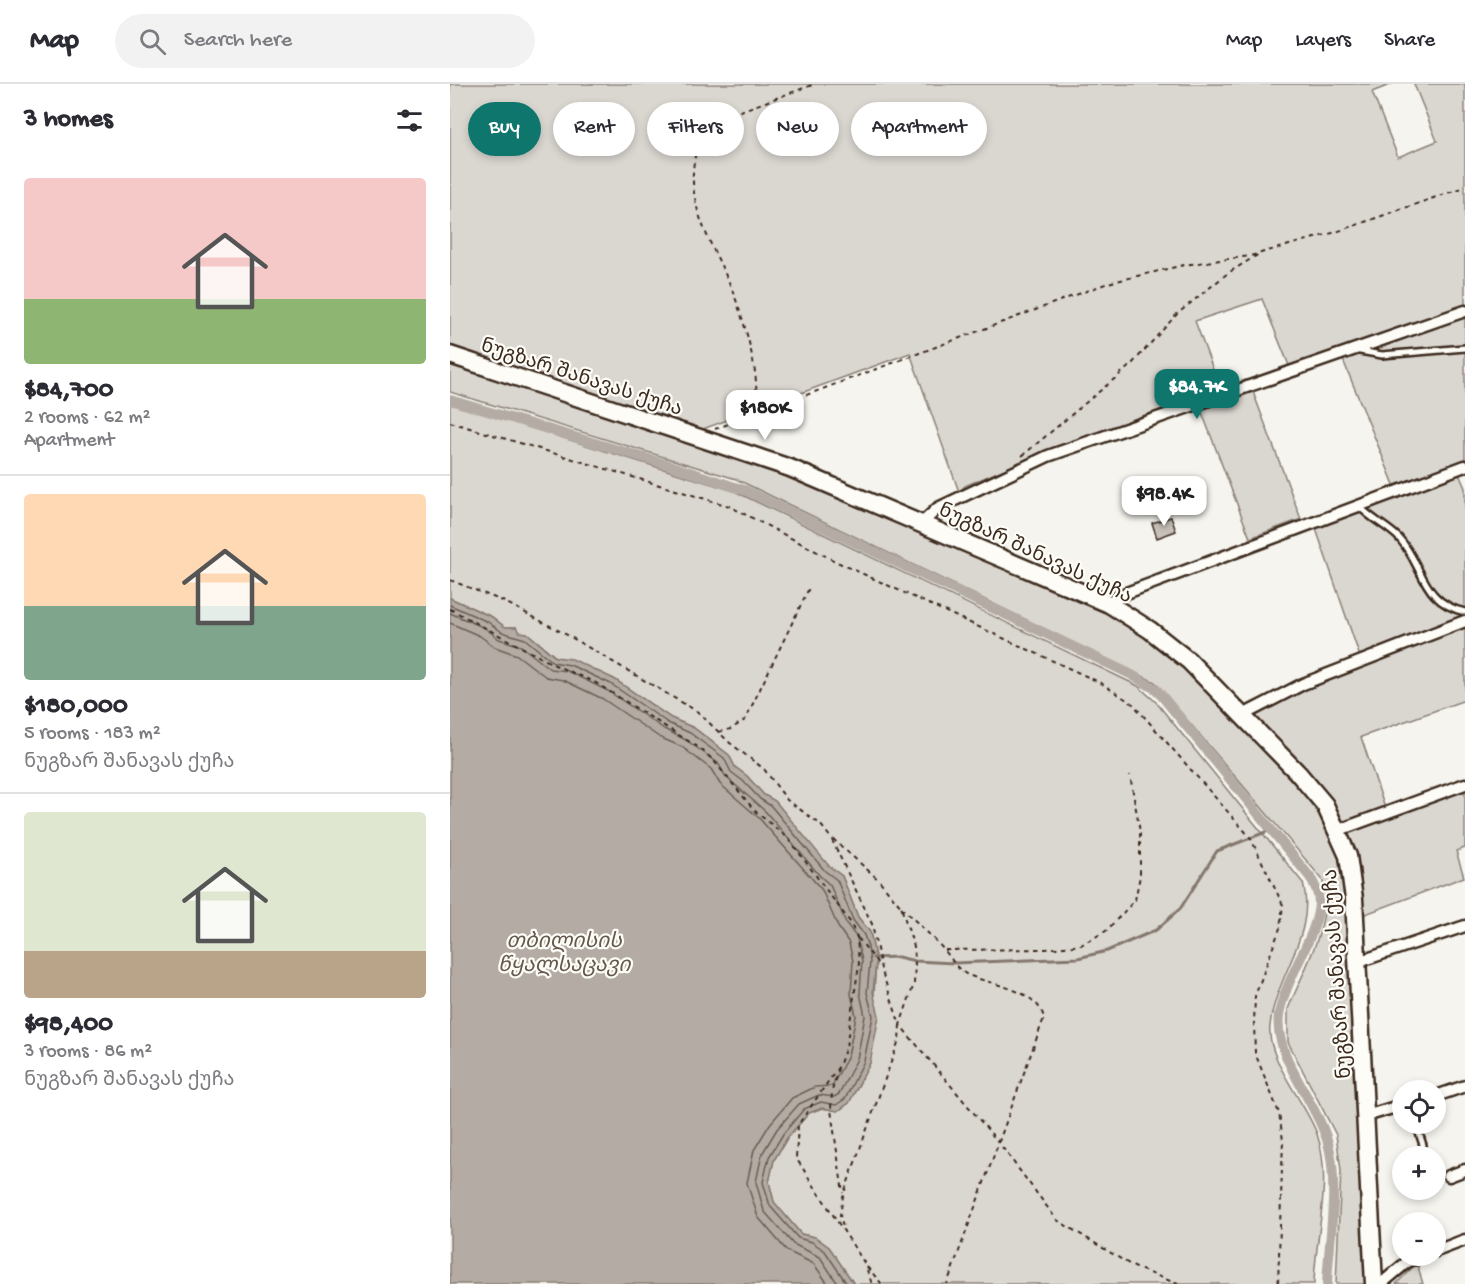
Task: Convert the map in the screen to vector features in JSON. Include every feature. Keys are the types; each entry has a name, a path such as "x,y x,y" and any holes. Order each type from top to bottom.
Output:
{"main road":[{"name":"ნუგზარ შანავას ქუჩა","path":"450,355 790,468 1109,604 1150,630 1189,661 1243,715 1312,788 1325,805 1339,830 1348,856 1352,877 1358,962 1374,1284"}],"street":[{"path":"922,523 938,508 1048,456 1465,311"},
{"path":"1109,604 1121,595 1465,466"},
{"path":"1243,715 1303,684 1465,621"},
{"path":"1339,830 1465,784"},
{"path":"1358,962 1465,926"},
{"path":"1446,1093 1465,1086"},
{"path":"1366,1116 1392,1108"},
{"path":"1449,1176 1465,1170"},
{"path":"1446,1247 1465,1240"},
{"path":"1381,1284 1402,1266"}],"lane":[{"path":"1356,350 1382,355 1465,348"},
{"path":"1358,505 1370,518 1401,540 1422,581 1435,596 1448,607 1465,612"},
{"path":"1420,1134 1423,1144"}],"path":[{"path":"747,417 756,397 752,355 728,281 701,224 693,195 697,143 707,123 816,84"},
{"path":"697,436 1108,283 1184,265 1261,252 1336,232 1465,187"},
{"path":"1020,458 1131,365 1177,314 1228,273 1261,252"},
{"path":"450,422 729,506 837,562 1101,683 1132,704 1250,837 1283,905 1275,944 1255,996 1254,1023 1256,1053 1279,1113 1283,1140 1278,1284"},
{"path":"450,580 505,602 607,657 698,712 718,732 757,761 787,800 809,814 831,838 879,880 901,907 945,950 960,970 993,984 1013,988 1042,1011 1043,1024 948,1284"},
{"path":"718,732 730,729 745,720 810,586"},
{"path":"450,609 555,665 596,682 701,749 755,811 789,839 850,922 857,937 881,969"},
{"path":"945,950 1046,949 1081,945 1106,931 1135,900 1140,876 1140,839 1130,775"},
{"path":"831,838 872,924 881,969 900,1024 999,1143 1057,1220 1134,1267 1178,1284"},
{"path":"845,1236 840,1215 843,1196 899,1040 900,1024 914,984 914,947 901,907"},
{"path":"843,1196 842,1173 831,1110 832,1091 852,1018 859,965 857,937"},
{"path":"839,1066 804,1113 798,1125 796,1145 800,1166 845,1236 882,1284"},
{"path":"867,1267 872,1284"}],"shaded area":[{"path":"450,84 1392,84 1372,92 1398,157 1437,141 1414,84 1465,84 1465,306 1290,368 1262,299 1195,321 1221,391 1049,450 965,486 959,492 910,353 703,429 695,429 450,350"},
{"path":"1465,317 1465,462 1395,487 1343,360"},
{"path":"450,361 773,467 1078,598 1120,619 1181,661 1304,794 1323,820 1336,848 1343,874 1350,954 1367,1284 1336,1284 1341,1170 1336,1135 1288,1042 1288,1009 1321,927 1325,894 1322,879 1155,682 736,479 450,392"},
{"path":"1253,392 1301,519 1250,538 1201,410"},
{"path":"450,403 734,491 1138,686 1156,702 1303,883 1306,902 1304,920 1294,955 1273,1008 1270,1039 1280,1066 1312,1122 1322,1152 1322,1209 1314,1284 854,1284 829,1247 815,1237 801,1234 774,1202 769,1182 774,1160 787,1138 809,1113 822,1108 838,1111 849,1103 870,1063 876,962 870,932 858,917 842,876 829,867 775,801 764,795 747,776 735,767 729,755 694,728 671,718 614,679 556,657 527,633 520,633 516,627 505,627 492,617 450,598"},
{"path":"1459,474 1465,488 1465,616 1360,657 1315,526"},
{"path":"1465,626 1465,700 1361,737 1385,808 1344,822 1330,798 1251,716 1306,687"},
{"path":"1465,788 1465,848 1456,851 1464,877 1363,915 1360,870 1347,831"},
{"path":"1414,1266 1418,1266 1423,1284 1396,1284"}],"water":[{"name":"თბილისის წყალსაცავი","path":"450,598 492,617 505,627 516,627 520,632 527,633 555,657 572,659 614,679 671,718 694,728 729,755 735,767 747,776 764,795 775,801 829,866 842,876 858,917 870,932 876,962 873,992 879,1016 870,1063 849,1103 838,1111 822,1108 809,1113 787,1138 774,1160 769,1182 774,1202 801,1234 815,1237 829,1247 854,1284 450,1284"}],"building":[{"path":"1171,517 1176,531 1157,538 1152,523"}],"waterway":[{"path":"450,400 669,465 747,491 1130,674 1157,690 1310,877 1317,893 1319,903 1317,915 1282,1001 1279,1032 1290,1065 1325,1134 1330,1151 1333,1200 1327,1284"},
{"path":"873,958 898,957 915,961 954,963 1078,958 1107,951 1156,930 1180,909 1217,851 1271,830"}]}
